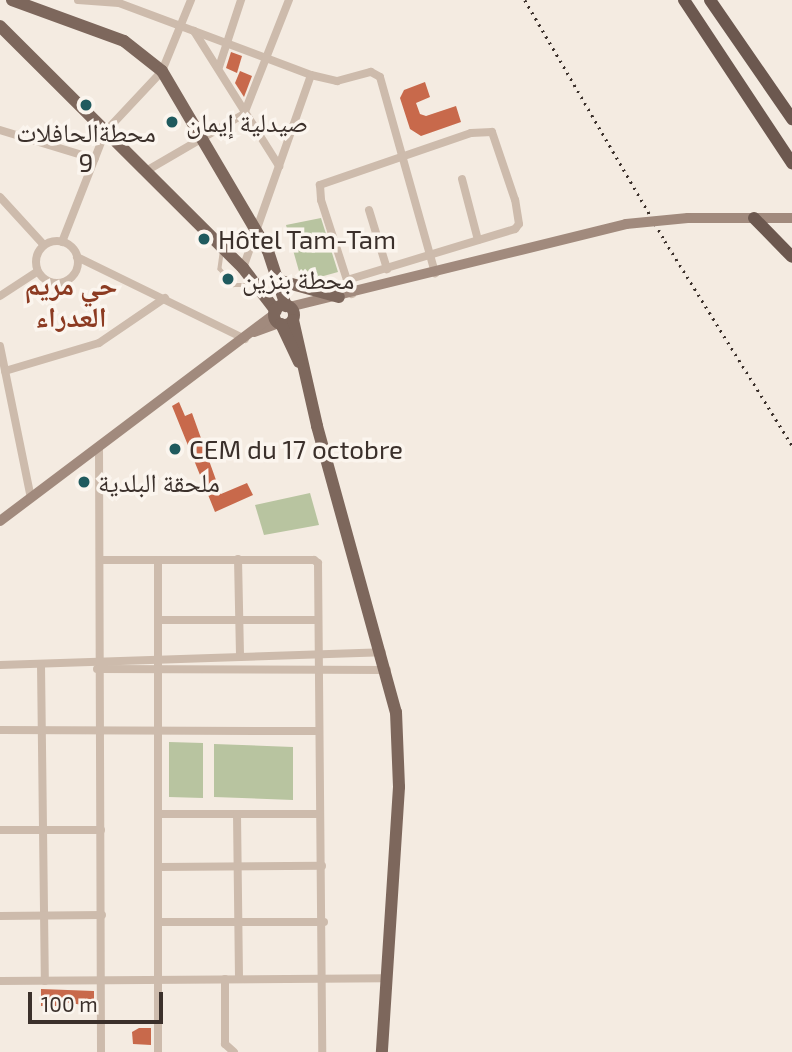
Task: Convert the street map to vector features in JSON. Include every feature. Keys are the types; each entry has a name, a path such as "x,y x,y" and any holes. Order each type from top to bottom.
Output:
{"highway":[{"path":"684,0 792,163"},
{"path":"710,0 792,119"},
{"path":"754,218 792,256"},
{"path":"792,239 792,256"}],"main road":[{"path":"12,0 36,5 124,40 162,71 256,231 281,281 284,315 304,369 387,670 396,712 400,762 382,1052"},
{"path":"0,26 243,268 255,285 284,315"},
{"path":"0,521 250,335 284,315 313,303 626,224 688,218 792,218"},
{"path":"281,281 345,295"},
{"path":"374,1052 386,984"}],"street":[{"path":"84,0 119,3 227,41 312,75 337,81 371,72 380,77 435,273"},
{"path":"62,242 105,132 162,71 191,0"},
{"path":"219,67 241,0"},
{"path":"146,171 244,114 269,58 289,0"},
{"path":"194,31 279,166"},
{"path":"243,268 312,75"},
{"path":"0,130 95,159"},
{"path":"345,295 347,280 320,185 403,154 479,130 492,132 519,224 431,256 347,280"},
{"path":"462,179 478,240"},
{"path":"0,197 44,245"},
{"path":"369,210 387,269"},
{"path":"44,245 62,242"},
{"path":"62,242 77,257 250,335"},
{"path":"44,245 37,257 38,271 47,280 61,282 76,270 77,257"},
{"path":"0,296 38,271"},
{"path":"5,370 99,343 165,298"},
{"path":"0,346 31,498"},
{"path":"99,447 101,560 96,662 100,672 102,731 101,1052"},
{"path":"238,559 240,657"},
{"path":"101,560 314,560 320,569 317,671 324,922 322,1052"},
{"path":"158,560 158,1052"},
{"path":"160,620 318,620"},
{"path":"0,665 159,657 319,656 382,652"},
{"path":"41,665 45,981"},
{"path":"100,672 387,670"},
{"path":"0,730 318,731"},
{"path":"158,814 320,814"},
{"path":"237,814 239,978"},
{"path":"0,830 100,830"},
{"path":"160,867 238,869 322,866"},
{"path":"0,916 102,915"},
{"path":"160,922 324,922"},
{"path":"0,981 322,977 386,984"},
{"path":"225,979 225,1044 234,1052"}],"lane":[{"path":"223,248 220,269 234,285 255,285"}],"green space":[{"path":"321,218 338,272 302,282 286,225"},
{"path":"310,493 319,525 264,535 255,505"},
{"path":"169,742 203,743 203,798 169,797"},
{"path":"214,744 293,747 293,800 214,797"}],"building":[{"path":"231,52 242,56 237,73 226,68"},
{"path":"240,71 252,76 244,97 235,83"},
{"path":"425,82 430,97 416,103 420,114 426,116 456,106 461,122 421,136 410,129 400,98 404,90"},
{"path":"179,402 185,416 192,413 221,494 247,483 253,495 215,512 172,406"},
{"path":"41,989 94,991 94,1007 59,1001 59,1006 41,1006"},
{"path":"139,1028 151,1028 151,1045 133,1044 132,1032"}],"railway":[{"path":"525,0 665,241 792,445"}],"place":[{"name":"محطةالحافلات 9","path":"86,105"},
{"name":"صيدلية إيمان","path":"172,122"},
{"name":"Hôtel Tam-Tam","path":"204,239"},
{"name":"محطة بنزين","path":"228,279"},
{"name":"CEM du 17 octobre","path":"175,449"},
{"name":"ملحقة البلدية","path":"84,482"}],"district":[{"name":"حي مريم العدراء","path":"71,300"}]}
